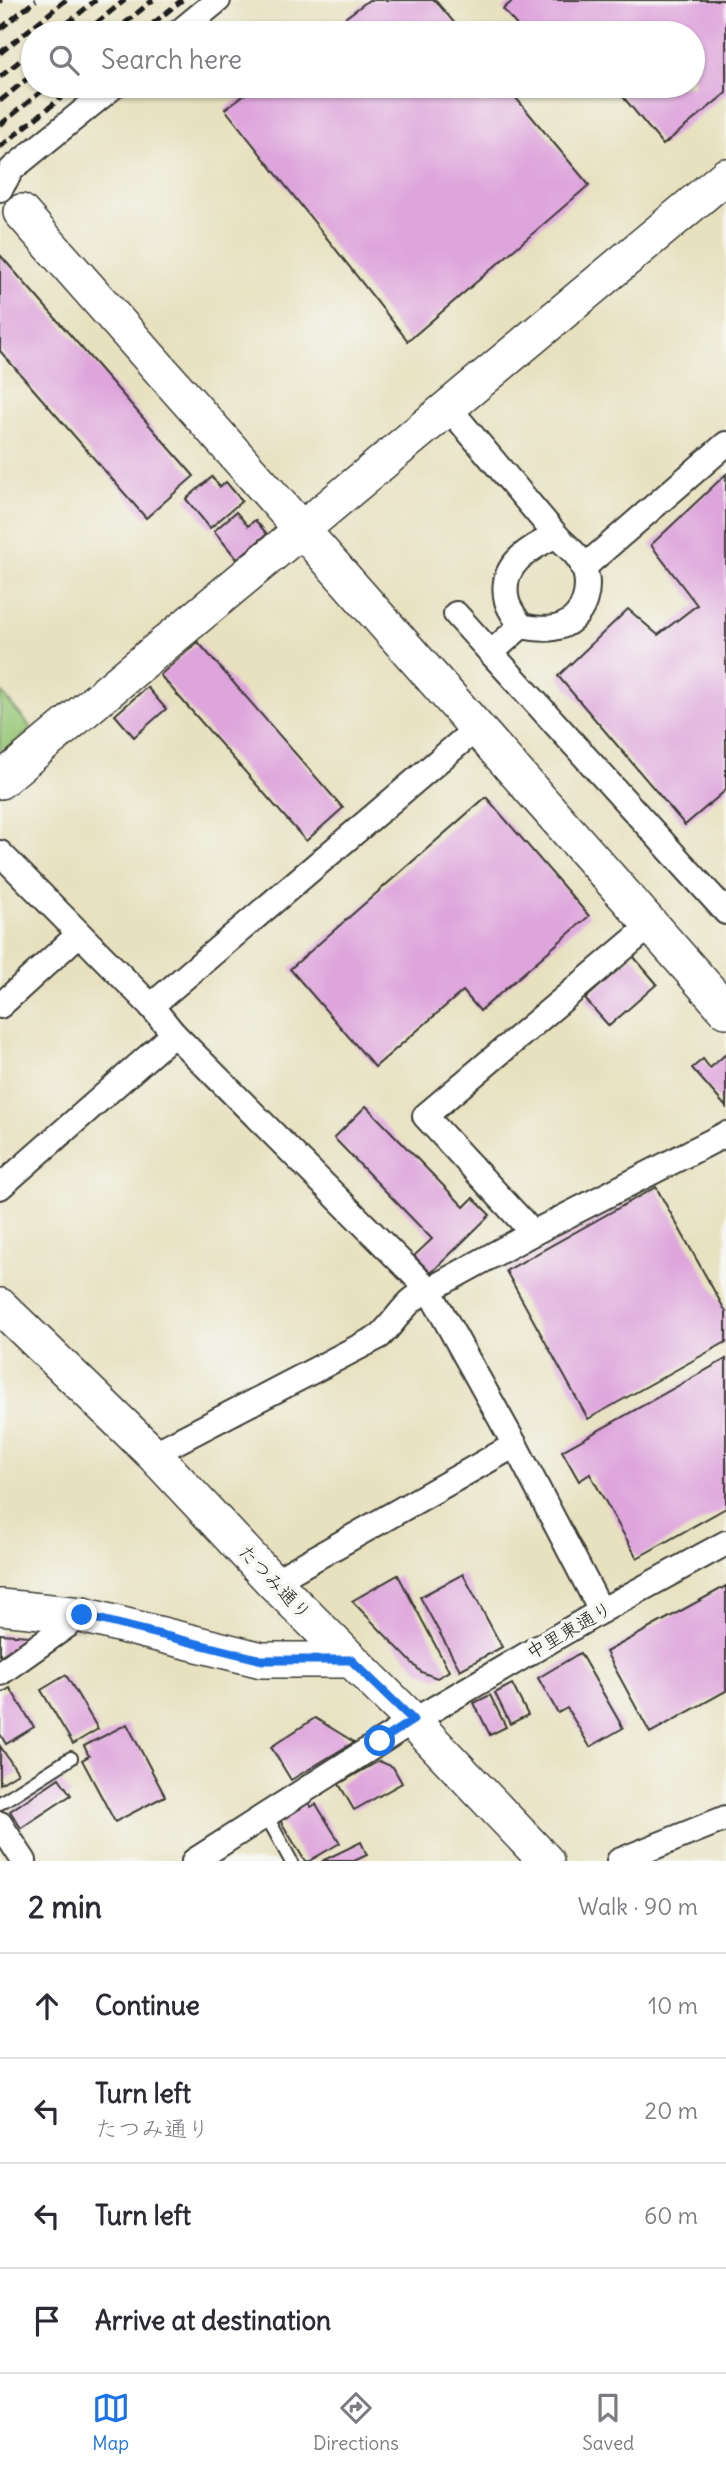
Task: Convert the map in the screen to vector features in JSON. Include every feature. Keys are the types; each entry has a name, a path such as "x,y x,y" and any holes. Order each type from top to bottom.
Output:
{"street":[{"path":"193,21 218,0"},
{"path":"99,98 12,169 7,198 726,1010"},
{"path":"0,781 726,176"},
{"path":"448,407 580,560 587,579 586,603 573,618 555,628 521,626 491,653"},
{"path":"583,568 726,444"},
{"path":"521,626 507,603 506,578 516,560 556,535"},
{"path":"456,614 726,912"},
{"path":"150,1006 477,729"},
{"path":"0,853 150,1006 174,1034 429,1290 515,1445 601,1611"},
{"path":"533,1233 425,1116 651,925"},
{"path":"0,1006 79,934"},
{"path":"0,1187 174,1034"},
{"path":"153,1454 380,1336 415,1295 726,1134"},
{"name":"たつみ通り","path":"0,1306 153,1454 273,1582 413,1720 546,1861"},
{"path":"273,1582 515,1445"},
{"name":"中里東通り","path":"194,1861 413,1720 601,1611 726,1543"},
{"path":"0,1607 82,1615 262,1660 351,1660"},
{"path":"0,1673 82,1615"},
{"path":"620,1861 726,1818"},
{"path":"0,1824 24,1861"}],"lane":[{"path":"0,1803 71,1758"},
{"path":"266,1815 291,1861"}],"green space":[{"path":"2,693 32,729 0,755 0,695"}],"building":[{"path":"369,0 435,0 453,21 341,21"},
{"path":"514,0 726,0 726,93 663,145 624,98 705,98 705,21 513,21 503,9"},
{"path":"240,98 516,98 589,185 408,341 225,109"},
{"path":"0,255 194,476 146,518 0,351"},
{"path":"726,474 726,790 685,825 558,676 628,609 658,635 697,605 651,545"},
{"path":"212,477 220,487 226,482 242,501 210,528 186,499"},
{"path":"236,512 248,526 255,520 267,534 237,559 214,531"},
{"path":"198,642 343,808 306,841 160,675"},
{"path":"147,687 166,709 134,737 115,715"},
{"path":"486,797 589,916 480,1011 463,991 375,1067 290,969"},
{"path":"633,956 657,984 609,1026 585,999"},
{"path":"726,1054 726,1107 692,1068 703,1059 710,1068"},
{"path":"366,1106 464,1207 473,1198 490,1215 431,1273 414,1256 432,1239 334,1138"},
{"path":"656,1187 726,1312 726,1342 588,1419 506,1271"},
{"path":"726,1359 726,1508 637,1558 590,1474 579,1481 562,1451"},
{"path":"463,1574 502,1647 460,1670 420,1597"},
{"path":"398,1575 449,1671 437,1678 421,1672 352,1601"},
{"path":"726,1586 726,1691 650,1733 606,1652"},
{"path":"0,1634 31,1636 0,1656"},
{"path":"580,1653 623,1728 590,1747 567,1708 558,1713 538,1678"},
{"path":"66,1675 98,1729 73,1744 41,1690"},
{"path":"512,1684 528,1715 510,1724 495,1693"},
{"path":"10,1688 34,1727 6,1744 0,1734 0,1694"},
{"path":"490,1695 506,1727 490,1735 474,1703"},
{"path":"315,1718 354,1742 291,1780 271,1747"},
{"path":"127,1724 165,1796 115,1822 82,1760 89,1756 84,1746"},
{"path":"0,1746 18,1773 0,1784"},
{"path":"379,1761 393,1767 402,1783 354,1810 339,1784"},
{"path":"59,1778 71,1795 21,1828 10,1811"},
{"path":"306,1799 311,1807 316,1804 340,1843 309,1861 305,1861 278,1817"},
{"path":"361,1842 367,1855 354,1861 322,1861"}],"railway":[{"path":"0,29 36,0"},
{"path":"40,21 66,0"},
{"path":"70,21 96,0"},
{"path":"99,21 125,0"},
{"path":"128,21 153,0"},
{"path":"156,21 182,0"},
{"path":"0,53 21,36"},
{"path":"0,77 21,60"},
{"path":"0,101 21,84"},
{"path":"0,125 33,98"},
{"path":"0,147 61,98"}],"route":[{"path":"82,1615 262,1660 351,1660 413,1720 380,1741"}]}
